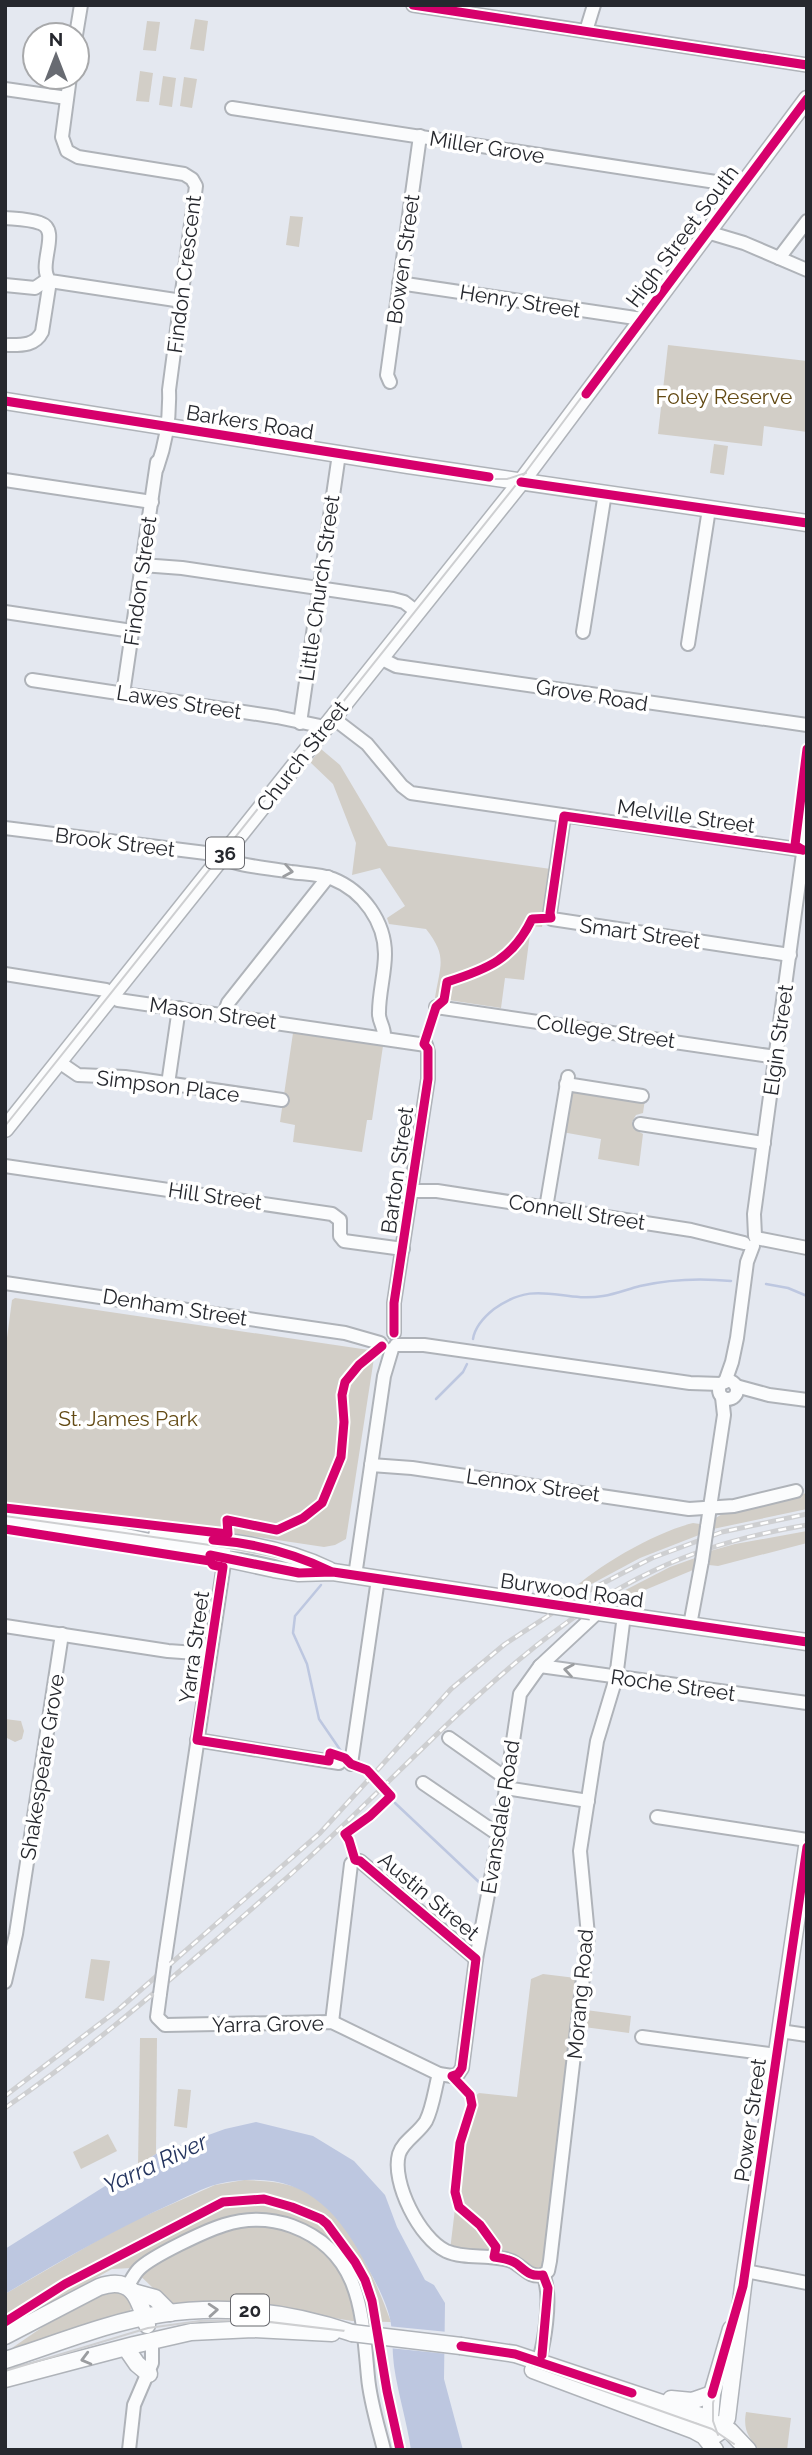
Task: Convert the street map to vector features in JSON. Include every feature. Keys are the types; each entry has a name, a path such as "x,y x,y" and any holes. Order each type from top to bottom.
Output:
{"main road":[{"name":"High Street South","path":"521,482 807,99"},
{"name":"Barkers Road","path":"5,401 521,482 807,523"},
{"name":"Church Street","path":"5,1129 521,482"},
{"name":"Burwood Road","path":"5,1518 98,1531 225,1541 305,1558 333,1572"},
{"name":"Burwood Road","path":"98,1531 299,1573 333,1572 807,1642"},
{"name":"Power Street","path":"717,2423 729,2409 807,1847"},
{"name":"Power Street","path":"712,2445 717,2423 712,2394 745,2279"},
{"path":"5,2336 99,2287 118,2283 155,2298 170,2313"},
{"path":"130,2289 141,2302 152,2340"},
{"name":"20","path":"5,2360 145,2317 170,2313 243,2309 324,2324 352,2333"},
{"name":"20","path":"5,2379 191,2332 236,2329 352,2333 507,2351 698,2432 712,2445"},
{"path":"126,2348 137,2364 149,2374"},
{"name":"20","path":"537,2366 632,2393 717,2423 734,2434 748,2450"},
{"path":"632,2393 688,2401 712,2394"}],"street":[{"path":"413,5 459,9 807,65"},
{"path":"589,32 593,7"},
{"path":"5,89 67,99 68,91"},
{"name":"Findon Crescent","path":"67,99 62,137 67,151 78,157 179,173 192,179 196,186 163,427"},
{"name":"Miller Grove","path":"232,108 742,186"},
{"name":"Bowen Street","path":"390,382 387,375 421,136"},
{"path":"5,218 41,223 50,234 45,271 49,280 42,332 38,339 28,344 8,345"},
{"path":"779,258 807,220"},
{"path":"710,228 807,270"},
{"path":"5,285 35,288 49,280 182,301"},
{"name":"Henry Street","path":"399,283 642,319"},
{"name":"Findon Street","path":"124,694 163,427"},
{"name":"Little Church Street","path":"300,723 339,454"},
{"path":"5,480 152,502"},
{"path":"583,632 605,493"},
{"path":"688,644 709,509"},
{"path":"143,562 400,601 417,612"},
{"path":"5,612 132,631"},
{"name":"Grove Road","path":"380,659 396,666 807,725"},
{"name":"Lawes Street","path":"32,680 300,723 329,722"},
{"name":"Melville Street","path":"329,722 367,744 411,793 803,850"},
{"name":"Smart Street","path":"564,816 550,913 552,919 790,954"},
{"name":"Elgin Street","path":"694,1626 700,1606 698,1588 754,1214 807,824"},
{"name":"Brook Street","path":"5,828 211,854 229,862 327,877 345,885 360,896 381,929 385,955 378,1015 384,1028 384,1037"},
{"path":"224,1014 228,1003 327,877"},
{"name":"Mason Street","path":"5,974 106,990 118,1000 424,1044"},
{"name":"College Street","path":"436,1007 776,1056"},
{"path":"168,1084 180,1008"},
{"name":"Barton Street","path":"355,1576 428,1073 428,1049 424,1044"},
{"name":"Simpson Place","path":"59,1062 78,1075 125,1077 282,1100"},
{"path":"546,1208 567,1080 642,1096"},
{"path":"640,1124 764,1143"},
{"name":"Hill Street","path":"5,1166 332,1213 340,1220 340,1236 345,1241 403,1249"},
{"name":"Connell Street","path":"410,1187 807,1248"},
{"name":"Denham Street","path":"5,1283 807,1400"},
{"name":"Lennox Street","path":"372,1462 653,1502 734,1506 796,1491"},
{"name":"Yarra Street","path":"169,2026 161,2023 157,2017 225,1541"},
{"path":"197,1740 345,1763 378,1579"},
{"name":"Evansdale Road","path":"439,2074 453,2076 462,2068 476,1959 499,1835 520,1694 540,1666 595,1611"},
{"name":"Morang Road","path":"537,2366 541,2355 548,2288 543,2275 549,2267 552,2248 588,1934 580,1851 597,1741 616,1678 624,1615"},
{"path":"5,1626 209,1657"},
{"name":"Shakespeare Grove","path":"5,1982 16,1934 62,1634"},
{"name":"Roche Street","path":"540,1666 807,1703"},
{"path":"449,1738 507,1783 588,1801"},
{"path":"423,1783 499,1835"},
{"path":"657,1818 807,1840"},
{"name":"Austin Street","path":"332,2022 351,1864 355,1860 360,1861 476,1959"},
{"name":"Yarra Grove","path":"169,2026 332,2022 439,2074"},
{"path":"780,2031 807,2035"},
{"path":"642,2037 777,2055"},
{"path":"439,2074 428,2118 417,2134 401,2149 397,2163 402,2190 420,2227 436,2245 448,2252 504,2258 517,2263 521,2269 533,2275 543,2275"},
{"path":"130,2289 136,2272 151,2260 217,2227 231,2223 267,2220 299,2229 318,2239 346,2269 358,2296 364,2326 370,2393 384,2450"},
{"path":"745,2279 807,2283"},
{"path":"129,2450 134,2405 149,2374 154,2353 152,2340"}],"green space":[{"path":"195,19 208,21 204,51 190,49"},
{"path":"147,21 160,22 156,51 143,50"},
{"path":"140,71 153,73 149,102 136,101"},
{"path":"163,76 176,78 172,107 159,105"},
{"path":"184,77 197,79 192,108 180,106"},
{"path":"290,216 303,217 299,247 286,245"},
{"name":"Foley Reserve","path":"668,345 807,361 807,432 764,426 762,446 658,434"},
{"path":"714,444 728,446 724,475 710,473"},
{"path":"321,749 340,765 388,846 551,869 542,927 531,926 524,980 505,978 501,1008 435,998 441,962 433,939 426,929 389,924 387,918 405,906 380,868 352,875 356,843 333,784 310,762"},
{"path":"293,1033 383,1046 372,1120 367,1120 362,1152 293,1142 295,1125 280,1122"},
{"path":"569,1087 645,1099 643,1113 636,1115 632,1122 636,1130 643,1134 639,1166 598,1159 601,1139 562,1132"},
{"name":"St. James Park","path":"15,1298 369,1350 374,1358 346,1539 324,1547 225,1532 173,1528 5,1506 5,1353 12,1300"},
{"path":"807,1493 807,1509 713,1529 714,1519 727,1511"},
{"path":"700,1524 699,1535 640,1558 573,1594 569,1593 627,1551 678,1527"},
{"path":"807,1531 807,1543 718,1566 709,1565 710,1551"},
{"path":"695,1558 693,1570 621,1600 621,1603 606,1600 670,1567"},
{"path":"5,1719 21,1721 24,1731 22,1739 15,1742 5,1737"},
{"path":"91,1959 110,1961 104,2001 85,1998"},
{"path":"543,1974 584,1979 548,2271 521,2269 450,2250 468,2102 479,2093 517,2097 531,1979"},
{"path":"586,2010 631,2016 629,2033 584,2027"},
{"path":"140,2038 157,2038 156,2154 138,2165"},
{"path":"178,2089 191,2090 187,2128 174,2126"},
{"path":"108,2134 117,2151 81,2169 73,2152"},
{"path":"244,2180 292,2186 322,2202 348,2232 359,2250 391,2322 352,2321 234,2301 172,2306 132,2268 112,2269 5,2328 5,2294 122,2226 215,2185"},
{"path":"117,2291 133,2304 129,2313 12,2348 44,2326 109,2292"},
{"path":"746,2412 791,2418 787,2450 759,2450 747,2432"}],"water":[{"name":"Yarra River","path":"256,2122 313,2136 354,2161 385,2195 397,2227 425,2280 434,2285 445,2303 444,2379 463,2450 411,2450 394,2366 391,2324 382,2296 356,2246 342,2226 327,2209 292,2186 270,2181 246,2180 206,2188 106,2236 5,2294 5,2249 156,2154 225,2129"}],"pier":[{"path":"387,2326 448,2332 448,2354 389,2348"}],"waterway":[{"path":"473,1339 478,1326 490,1312 523,1295 536,1293 588,1297 674,1281 731,1281"},
{"path":"766,1284 788,1288 807,1296"},
{"path":"436,1399 463,1372 467,1364"},
{"path":"321,1585 295,1616 293,1633 307,1664 319,1719 343,1754"},
{"path":"395,1803 481,1884"}],"tram line":[{"path":"5,1126 519,481 807,95"},
{"path":"5,403 490,479 507,479 526,473"},
{"path":"5,1516 224,1547 378,1577 807,1641"},
{"path":"718,2435 713,2421 713,2403 741,2289 807,1831"},
{"path":"5,2371 148,2328 200,2321 253,2320 480,2347 712,2429 734,2444"}],"railway":[{"path":"5,2096 119,2009 320,1833 451,1689 505,1644 580,1595 652,1558 722,1532 807,1514"},
{"path":"5,2108 113,2027 216,1940 320,1848 446,1725 526,1654 567,1622 610,1594 673,1562 729,1542 807,1525"}],"cycle path":[{"path":"413,5 807,65"},
{"path":"586,394 807,99"},
{"path":"5,401 489,477"},
{"path":"521,482 807,523"},
{"path":"803,850 795,845 807,749"},
{"path":"394,1333 394,1303 428,1079 428,1049 424,1044 436,1007 444,1000 447,982 498,961 525,933 532,919 551,918 564,816 803,850"},
{"path":"5,1508 228,1534 227,1520 277,1530 303,1518 322,1503 341,1457 344,1422 342,1395 345,1382 359,1365 382,1346"},
{"path":"5,1529 210,1561 213,1565 223,1567 197,1740 329,1761 330,1753 367,1770 391,1796 345,1834 355,1860 360,1861 476,1959 462,2068 458,2074 452,2076 470,2095 472,2105 460,2143 455,2192 459,2207 480,2225 496,2247 494,2257 512,2261 531,2274 543,2275 548,2288 542,2355"},
{"path":"213,1540 273,1550 330,1571"},
{"path":"210,1555 299,1573 333,1572 807,1642"},
{"path":"712,2394 743,2286 807,1847"},
{"path":"5,2322 65,2284 223,2202 264,2199 292,2207 327,2224 365,2280 372,2301 400,2450"},
{"path":"461,2346 515,2354 632,2393"}]}
